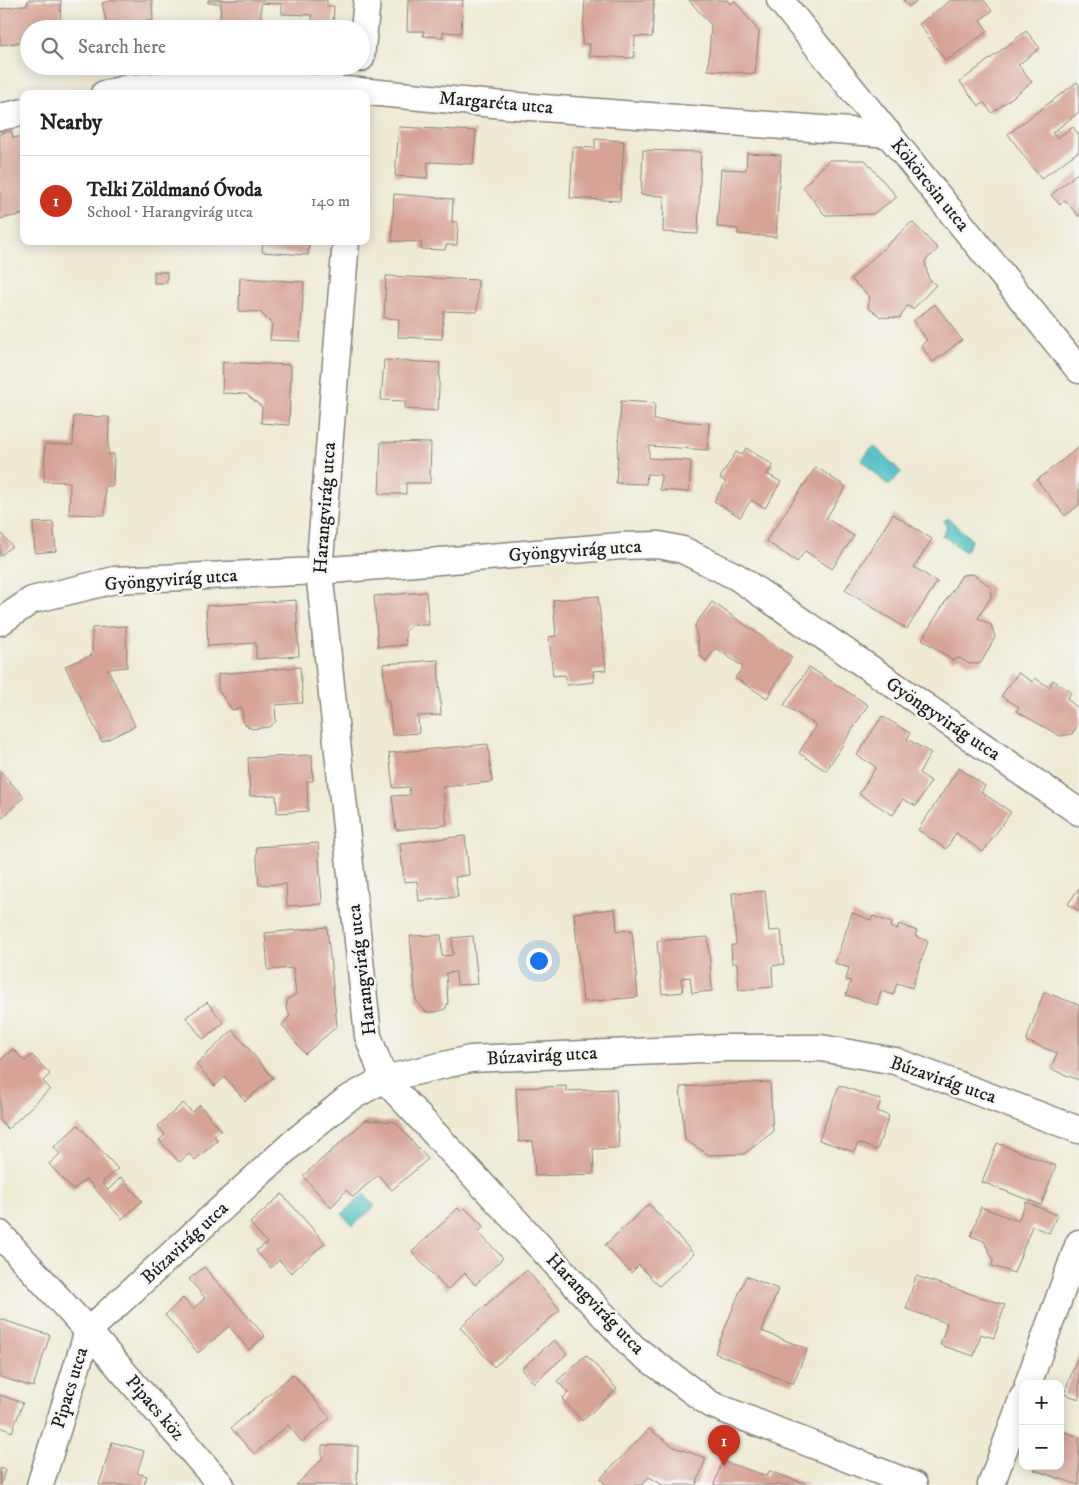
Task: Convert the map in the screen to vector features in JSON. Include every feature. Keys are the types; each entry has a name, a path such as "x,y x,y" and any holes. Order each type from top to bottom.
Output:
{"street":[{"path":"365,20 367,0"},
{"name":"Kökörcsin utca","path":"780,0 1079,370"},
{"name":"Margaréta utca","path":"120,90 221,81 359,84 504,105 889,134"},
{"path":"0,117 20,113"},
{"name":"Harangvirág utca","path":"346,245 319,571 368,1036 384,1079 634,1348 710,1404 914,1485"},
{"name":"Gyöngyvirág utca","path":"0,622 32,600 115,580 319,571 621,546 659,545 683,550 737,577 1079,812"},
{"name":"Búzavirág utca","path":"88,1331 294,1142 346,1100 384,1079 470,1059 718,1049 821,1048 894,1061 1079,1130"},
{"name":"Pipacs utca","path":"0,1234 88,1331 40,1485"},
{"path":"1029,1380 1079,1243"},
{"name":"Pipacs köz","path":"88,1331 221,1485"},
{"path":"991,1485 1019,1408"}],"shaded area":[{"path":"713,1457 767,1476 769,1471 810,1485 703,1485"}],"water":[{"path":"874,446 901,472 889,486 861,460"},
{"path":"948,518 972,540 965,552 942,535 947,528 944,521"},
{"path":"364,1194 375,1206 353,1226 342,1214"}],"building":[{"path":"28,0 61,0 60,20 20,20 20,42 0,45 0,9 27,5"},
{"path":"113,0 152,0 153,20 106,20 102,3"},
{"path":"208,0 327,0 327,6 334,6 333,20 312,20 312,15 282,14 282,4 261,3 261,20 220,20 221,3 208,3"},
{"path":"408,0 463,0 461,33 443,32 443,37 423,36 424,31 407,31"},
{"path":"585,0 654,0 652,37 635,36 634,58 589,56 590,44 582,44"},
{"path":"689,0 727,0 730,4 735,1 759,32 755,74 708,70 711,25"},
{"path":"903,0 917,0 909,7"},
{"path":"951,0 984,0 992,11 980,20 988,31 946,61 919,24"},
{"path":"1026,31 1040,48 1018,65 1032,82 992,113 984,103 979,106 960,82"},
{"path":"1077,82 1079,85 1079,112 1052,133 1057,138 1073,127 1079,135 1079,151 1041,179 1008,134"},
{"path":"399,127 476,131 473,164 428,162 427,178 395,176"},
{"path":"12,131 13,138 20,137 20,215 0,219 0,133"},
{"path":"595,139 624,141 620,201 570,198 573,147 595,148"},
{"path":"643,150 701,152 698,234 663,232 664,196 641,195"},
{"path":"747,153 781,155 776,237 738,234 738,229 717,227 721,169 746,170"},
{"path":"829,160 865,160 897,197 873,214 825,215 803,187"},
{"path":"1079,172 1079,217 1065,200 1060,205 1051,195"},
{"path":"394,194 453,199 452,222 458,222 457,245 446,245 445,250 421,249 421,242 392,241"},
{"path":"912,222 938,249 925,261 928,278 936,285 913,309 907,306 900,318 881,317 868,308 870,297 851,279"},
{"path":"263,245 309,245 308,255 262,252"},
{"path":"154,272 167,272 167,283 154,283"},
{"path":"386,276 478,280 477,312 444,311 442,339 398,337 399,319 384,318"},
{"path":"240,278 304,282 300,341 270,340 272,324 260,312 239,311"},
{"path":"935,304 962,340 933,362 921,346 927,340 913,321"},
{"path":"384,360 440,363 438,411 405,409 405,401 381,400"},
{"path":"223,362 291,365 289,425 261,423 262,407 246,394 222,393"},
{"path":"621,401 655,403 654,420 709,423 707,450 649,446 649,458 691,461 689,492 660,490 661,475 647,474 646,484 616,483"},
{"path":"74,416 109,417 108,454 114,454 113,486 105,486 105,515 69,514 70,482 44,481 45,444 73,445"},
{"path":"381,442 431,443 430,483 406,483 406,494 379,494"},
{"path":"1079,447 1079,505 1065,516 1037,480"},
{"path":"746,448 773,465 767,474 781,482 765,508 751,500 740,517 714,501 726,482 720,478 736,452 742,455"},
{"path":"816,467 846,487 826,518 854,536 832,569 805,551 797,562 766,541"},
{"path":"893,514 932,539 914,567 937,582 907,629 845,590"},
{"path":"53,522 56,551 35,553 33,523"},
{"path":"0,532 12,546 0,556"},
{"path":"973,574 991,587 991,597 978,618 991,625 995,637 981,663 969,664 960,658 952,660 922,639 962,575"},
{"path":"426,592 429,625 411,625 405,632 406,645 378,647 374,596"},
{"path":"598,596 606,670 593,671 594,682 567,685 565,675 553,676 549,637 556,636 553,600"},
{"path":"296,600 299,656 256,659 256,643 208,646 206,606"},
{"path":"712,602 792,657 767,698 735,678 743,667 716,648 706,661 700,656 695,625"},
{"path":"126,626 127,667 108,669 135,726 102,742 65,666 92,655 92,628"},
{"path":"438,660 441,715 418,716 419,733 392,735 389,700 386,701 383,664"},
{"path":"300,667 303,703 275,705 276,721 269,727 252,729 243,723 242,708 232,710 218,690 218,674"},
{"path":"809,667 868,705 826,771 799,753 816,725 784,705"},
{"path":"1018,673 1033,682 1035,678 1049,687 1053,680 1071,692 1067,699 1079,709 1079,723 1072,734 1060,736 1016,711 1019,707 1001,696"},
{"path":"882,716 910,733 907,739 931,753 919,773 931,781 916,806 903,799 893,815 859,794 876,767 857,755"},
{"path":"488,744 492,782 443,787 447,825 396,830 392,796 410,795 409,787 393,788 389,753"},
{"path":"312,755 313,781 307,781 308,811 277,813 276,795 250,796 248,758"},
{"path":"959,768 985,786 981,792 1011,812 983,852 956,833 946,849 918,830"},
{"path":"0,771 24,797 0,820"},
{"path":"465,836 469,875 455,877 458,897 419,901 417,881 404,882 400,843"},
{"path":"318,843 322,904 287,906 286,884 259,885 256,847"},
{"path":"1079,888 1079,911 1068,904"},
{"path":"765,891 769,931 781,930 784,964 772,966 773,987 739,990 737,963 732,963 731,945 736,945 732,893"},
{"path":"615,909 617,931 632,930 638,997 583,1002 574,913"},
{"path":"852,913 871,920 873,916 892,923 890,927 897,930 899,924 917,931 915,936 928,941 912,988 897,983 893,995 881,991 877,1005 846,995 851,981 846,980 849,968 835,963"},
{"path":"327,927 337,1026 305,1054 282,1025 290,1016 286,1007 288,999 296,994 293,968 268,970 265,933"},
{"path":"441,935 442,956 453,955 452,938 473,936 478,984 457,985 456,972 446,973 448,1003 445,1009 436,1012 426,1012 416,1000 410,936"},
{"path":"708,937 712,991 692,993 690,977 681,978 683,992 662,994 657,941"},
{"path":"1044,992 1079,1005 1079,1080 1051,1069 1057,1053 1026,1041"},
{"path":"207,1002 224,1023 203,1039 186,1017"},
{"path":"233,1030 273,1078 245,1101 225,1077 215,1086 196,1064"},
{"path":"13,1049 25,1061 32,1055 50,1074 43,1081 50,1089 8,1129 0,1120 0,1061"},
{"path":"770,1082 773,1132 744,1154 709,1155 685,1140 680,1087"},
{"path":"839,1085 881,1100 877,1111 889,1116 877,1150 858,1143 854,1152 819,1140"},
{"path":"566,1086 566,1091 616,1089 619,1148 593,1149 594,1174 535,1176 533,1141 519,1142 516,1088"},
{"path":"183,1103 192,1112 200,1105 221,1130 214,1136 218,1140 195,1160 189,1154 179,1162 159,1140 165,1135 158,1126"},
{"path":"366,1120 395,1122 428,1159 392,1190 378,1175 353,1197 346,1190 331,1208 303,1176"},
{"path":"78,1125 118,1169 102,1183 108,1190 121,1177 142,1201 122,1219 86,1179 73,1190 49,1164 60,1154 54,1147"},
{"path":"997,1143 1056,1166 1041,1205 982,1182"},
{"path":"282,1194 325,1243 291,1273 279,1260 271,1268 256,1251 267,1243 250,1223"},
{"path":"1026,1202 1057,1215 1049,1233 1032,1226 1014,1273 992,1266 993,1260 984,1241 971,1236 981,1207 1018,1221"},
{"path":"649,1204 694,1254 659,1286 639,1265 631,1273 605,1245"},
{"path":"458,1208 461,1212 465,1208 484,1227 478,1232 503,1258 475,1285 465,1273 447,1290 412,1252"},
{"path":"204,1267 265,1336 249,1350 229,1326 198,1353 165,1315 183,1298 193,1309 205,1298 189,1279"},
{"path":"527,1270 560,1310 494,1367 460,1327"},
{"path":"746,1276 778,1289 762,1331 807,1349 793,1384 715,1353"},
{"path":"916,1276 1005,1305 994,1338 981,1334 974,1356 940,1345 947,1323 906,1309"},
{"path":"0,1319 50,1335 33,1387 0,1377"},
{"path":"554,1340 567,1354 534,1383 521,1369"},
{"path":"1079,1353 1079,1399 1064,1394"},
{"path":"586,1355 617,1389 582,1421 562,1399 568,1393 557,1381"},
{"path":"293,1374 330,1418 302,1442 288,1425 254,1454 231,1428"},
{"path":"0,1395 23,1403 12,1432 0,1427"},
{"path":"649,1429 674,1447 706,1458 696,1485 663,1485 649,1477 642,1485 607,1485 600,1479"},
{"path":"1064,1431 1079,1437 1079,1485 1034,1470 1064,1470"},
{"path":"112,1442 144,1451 137,1473 147,1476 144,1485 99,1485"},
{"path":"322,1445 358,1446 357,1485 296,1485 322,1459"},
{"path":"722,1461 767,1476 769,1471 809,1485 714,1485"},
{"path":"0,1468 5,1470 1,1485 0,1485"}],"place":[{"name":"Telki Zöldmanó Óvoda","path":"724,1466"}]}
